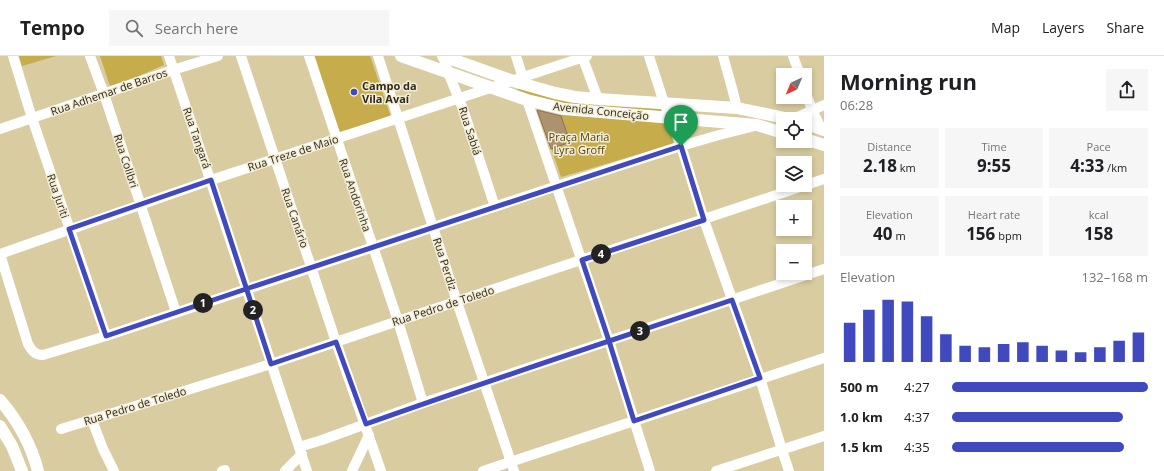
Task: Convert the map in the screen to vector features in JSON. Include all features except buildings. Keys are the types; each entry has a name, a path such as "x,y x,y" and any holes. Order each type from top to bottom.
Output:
{"main road":[{"name":"Avenida Conceição","path":"401,56 527,100 564,109 757,125 776,131"},
{"name":"Avenida Conceição","path":"443,56 518,79 554,93 575,97 737,108 776,116"},
{"path":"757,125 776,127"},
{"path":"812,125 822,129"},
{"path":"812,141 824,145"},
{"path":"0,400 18,423 31,447 38,471"},
{"path":"0,424 12,446 22,471"}],"street":[{"name":"Rua Juriti","path":"13,56 32,118 106,336"},
{"name":"Rua Colibri","path":"90,56 176,312"},
{"name":"Rua Tangará","path":"169,56 307,471"},
{"name":"Rua Adhemar de Barros","path":"0,129 218,56"},
{"name":"Rua Canário","path":"241,56 311,268 381,471"},
{"name":"Rua Andorinha","path":"309,56 398,321 423,403"},
{"name":"Rua Perdiz","path":"378,56 457,302 513,466"},
{"name":"Rua Sabiá","path":"443,56 459,98 495,206"},
{"path":"516,56 518,79"},
{"path":"649,56 664,103 681,146 704,220 760,378 790,471"},
{"path":"723,56 737,108"},
{"path":"793,56 797,68"},
{"name":"Rua Treze de Maio","path":"0,254 211,180 584,57"},
{"path":"584,57 598,99"},
{"path":"527,100 609,341 650,471"},
{"path":"810,104 822,129"},
{"path":"807,112 824,105"},
{"path":"0,254 28,344 32,351 36,354 47,354 106,336 495,206 681,146 757,125"},
{"name":"Rua Pedro de Toledo","path":"61,429 271,364 824,179"},
{"path":"285,471 301,453 322,440 423,403 824,269"},
{"path":"483,471 513,466 634,421 824,358"},
{"path":"0,424 13,416"},
{"path":"92,420 103,449 114,471"},
{"path":"352,471 369,435"},
{"path":"716,471 824,436"}],"green space":[{"path":"19,56 56,56 22,66"},
{"path":"100,56 161,56 164,65 132,79 110,86"},
{"name":"Campo da Vila Avaí","path":"315,56 370,56 391,117 339,132"},
{"path":"524,87 660,106 664,114 571,108 513,91"},
{"name":"Praça Maria Lyra Groff","path":"540,115 575,115 669,123 674,144 561,177"}],"place":[{"name":"Campo da Vila Avaí","path":"354,92"}],"route":[{"path":"681,146 495,206 434,227 246,289 106,336 69,229 211,180 246,289 271,364 336,342 366,424 423,403 609,341 732,300 760,378 634,421 609,341 582,260 704,220 681,146"}]}
